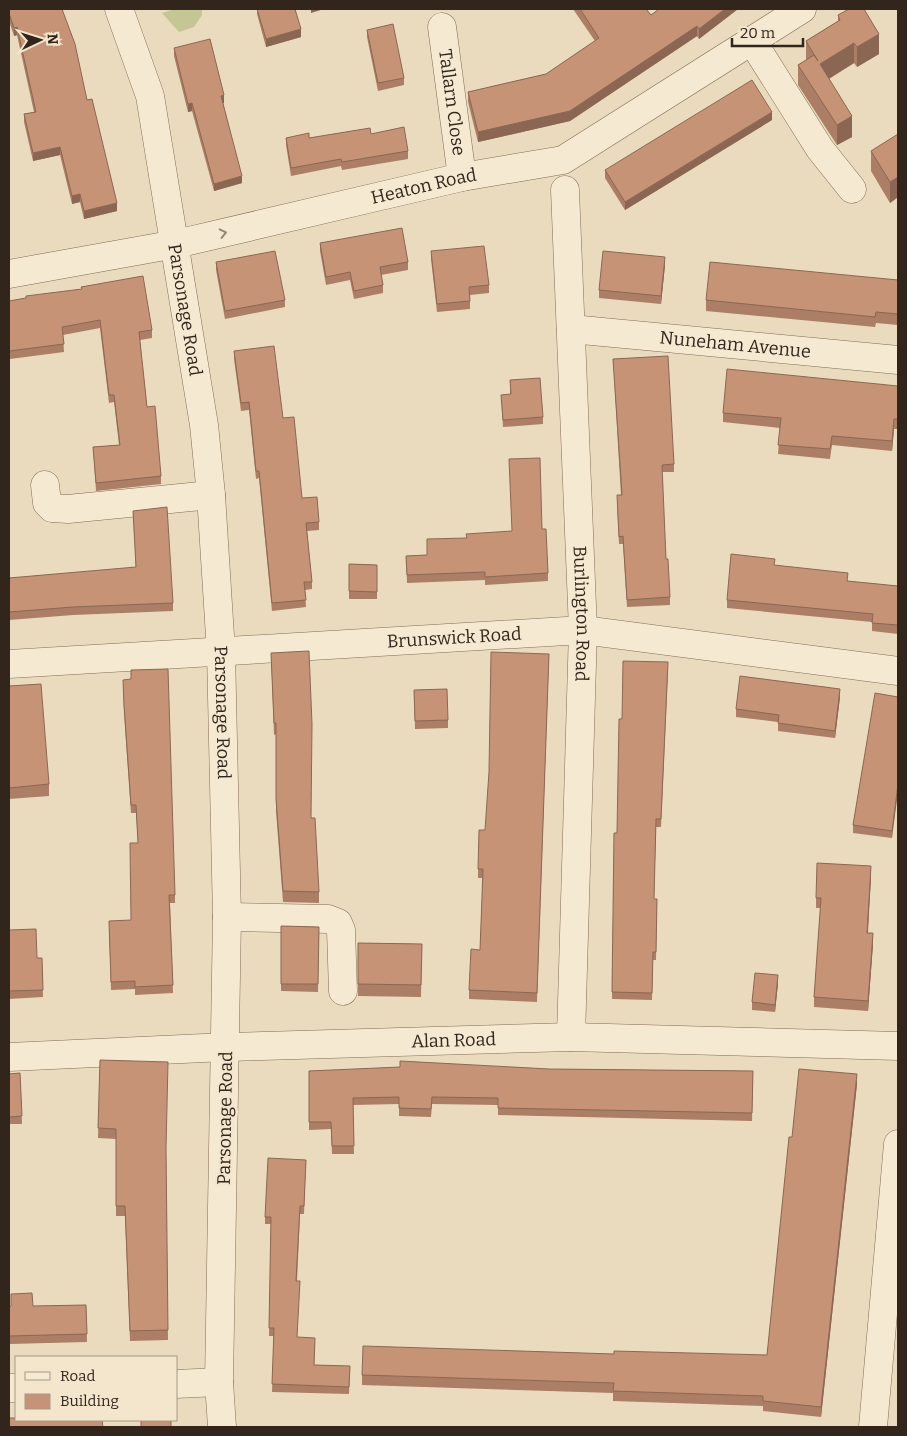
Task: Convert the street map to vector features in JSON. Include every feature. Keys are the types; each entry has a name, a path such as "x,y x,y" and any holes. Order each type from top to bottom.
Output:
{"street":[{"name":"Heaton Road","path":"9,274 176,244 462,177 563,160 802,9"},
{"name":"Parsonage Road","path":"125,11 150,96 176,244 204,425 211,495 221,652 227,917 219,1382 222,1427"},
{"name":"Tallarn Close","path":"442,27 462,177"},
{"path":"752,41 820,149 852,189"},
{"name":"Burlington Road","path":"565,190 583,630 571,1037"},
{"name":"Nuneham Avenue","path":"571,329 898,360"},
{"path":"45,485 47,503 52,508 68,509 211,495"},
{"name":"Brunswick Road","path":"9,664 583,630 898,671"},
{"path":"227,917 328,919 338,923 341,930 343,991"},
{"name":"Alan Road","path":"9,1056 226,1047 571,1037 898,1046"},
{"path":"872,1427 898,1144"},
{"path":"178,1384 219,1382"}],"green space":[{"path":"175,9 202,9 202,15 194,27 179,32 162,13"}],"building":[{"path":"9,9 62,9 75,44 87,100 92,99 117,203 84,211 80,194 72,196 60,147 33,153 24,114 36,112 17,27 14,28"},
{"path":"257,9 295,9 301,29 266,39"},
{"path":"580,9 646,9 651,15 659,9 725,9 699,29 697,26 570,111 478,132 468,92 546,74 599,38"},
{"path":"849,9 864,9 879,34 857,47 854,43 820,64 852,116 837,125 798,65 814,55 818,61 806,41 840,20 838,15"},
{"path":"393,24 404,78 378,83 367,30"},
{"path":"210,39 224,95 221,96 242,176 214,184 192,103 188,104 174,48"},
{"path":"752,80 772,112 625,202 605,170"},
{"path":"404,127 408,151 342,162 341,159 291,168 286,138 309,133 309,138 370,128 371,134"},
{"path":"898,134 898,177 890,182 871,151"},
{"path":"402,228 408,262 380,267 383,285 354,291 350,272 326,277 320,243"},
{"path":"484,246 489,285 469,287 470,301 437,304 431,251"},
{"path":"275,251 285,300 225,311 216,262"},
{"path":"603,251 665,257 661,296 599,290"},
{"path":"710,262 898,280 898,314 876,312 875,317 706,300"},
{"path":"143,276 152,330 139,332 147,407 155,406 161,476 96,483 93,447 120,445 114,395 109,395 100,320 62,327 64,344 9,351 9,301 26,298 26,296 82,289 81,287"},
{"path":"274,346 283,418 294,417 302,498 317,497 319,522 306,523 312,582 304,582 306,600 272,603 259,471 256,471 249,402 241,403 234,351"},
{"path":"668,356 674,464 662,465 666,559 668,559 670,597 627,600 623,536 619,537 617,495 622,495 613,359"},
{"path":"727,369 898,386 898,419 894,419 892,441 832,436 830,449 778,445 781,418 723,413"},
{"path":"540,378 543,417 503,420 501,395 511,394 510,380"},
{"path":"540,458 542,529 546,529 548,573 485,577 485,572 407,575 406,556 427,555 427,539 467,538 466,534 512,531 509,459"},
{"path":"167,507 173,603 9,612 9,578 136,567 133,511"},
{"path":"731,554 775,559 774,565 848,573 847,581 898,586 898,625 872,623 873,614 727,600"},
{"path":"349,564 377,565 377,592 349,591"},
{"path":"309,651 312,724 311,818 315,818 319,892 283,891 276,799 276,723 274,723 271,653"},
{"path":"491,652 549,654 537,993 469,990 471,949 480,950 483,869 478,869 479,830 485,830 489,772"},
{"path":"623,661 668,662 661,819 656,819 654,899 657,899 656,952 653,952 652,993 612,992 614,833 617,833 619,719 622,719"},
{"path":"168,669 175,895 169,895 173,985 135,987 135,981 111,982 109,921 131,920 130,843 138,843 136,805 131,805 123,680 131,679 131,670"},
{"path":"740,676 840,689 835,731 778,723 779,715 736,709"},
{"path":"41,684 49,784 9,788 9,686"},
{"path":"447,689 448,720 415,721 414,690"},
{"path":"875,693 898,697 898,784 892,831 853,825"},
{"path":"817,863 871,866 867,933 873,933 868,1001 814,997 821,898 816,898"},
{"path":"281,926 319,927 318,984 281,984"},
{"path":"36,929 37,958 42,958 43,990 9,991 9,930"},
{"path":"358,943 422,944 421,985 358,984"},
{"path":"755,973 778,975 775,1005 752,1002"},
{"path":"100,1060 168,1062 166,1148 168,1330 130,1331 125,1206 116,1206 116,1129 98,1128"},
{"path":"400,1061 549,1069 753,1071 752,1113 498,1108 498,1098 432,1097 431,1109 399,1108 399,1097 353,1098 354,1146 332,1146 331,1122 309,1122 309,1071 400,1067"},
{"path":"799,1069 857,1074 821,1407 763,1401 763,1396 613,1391 614,1383 362,1375 363,1346 614,1354 614,1351 767,1355 789,1137 792,1137"},
{"path":"20,1073 22,1116 9,1117 9,1074"},
{"path":"268,1158 306,1160 304,1206 300,1206 296,1281 300,1281 297,1337 315,1338 314,1365 350,1366 349,1387 272,1384 274,1328 269,1328 271,1217 265,1217"},
{"path":"32,1293 33,1306 86,1305 87,1334 9,1336 11,1294"},
{"path":"9,1418 15,1418 15,1421 102,1421 103,1427 9,1427"},
{"path":"141,1421 171,1421 171,1427 141,1427"}]}
